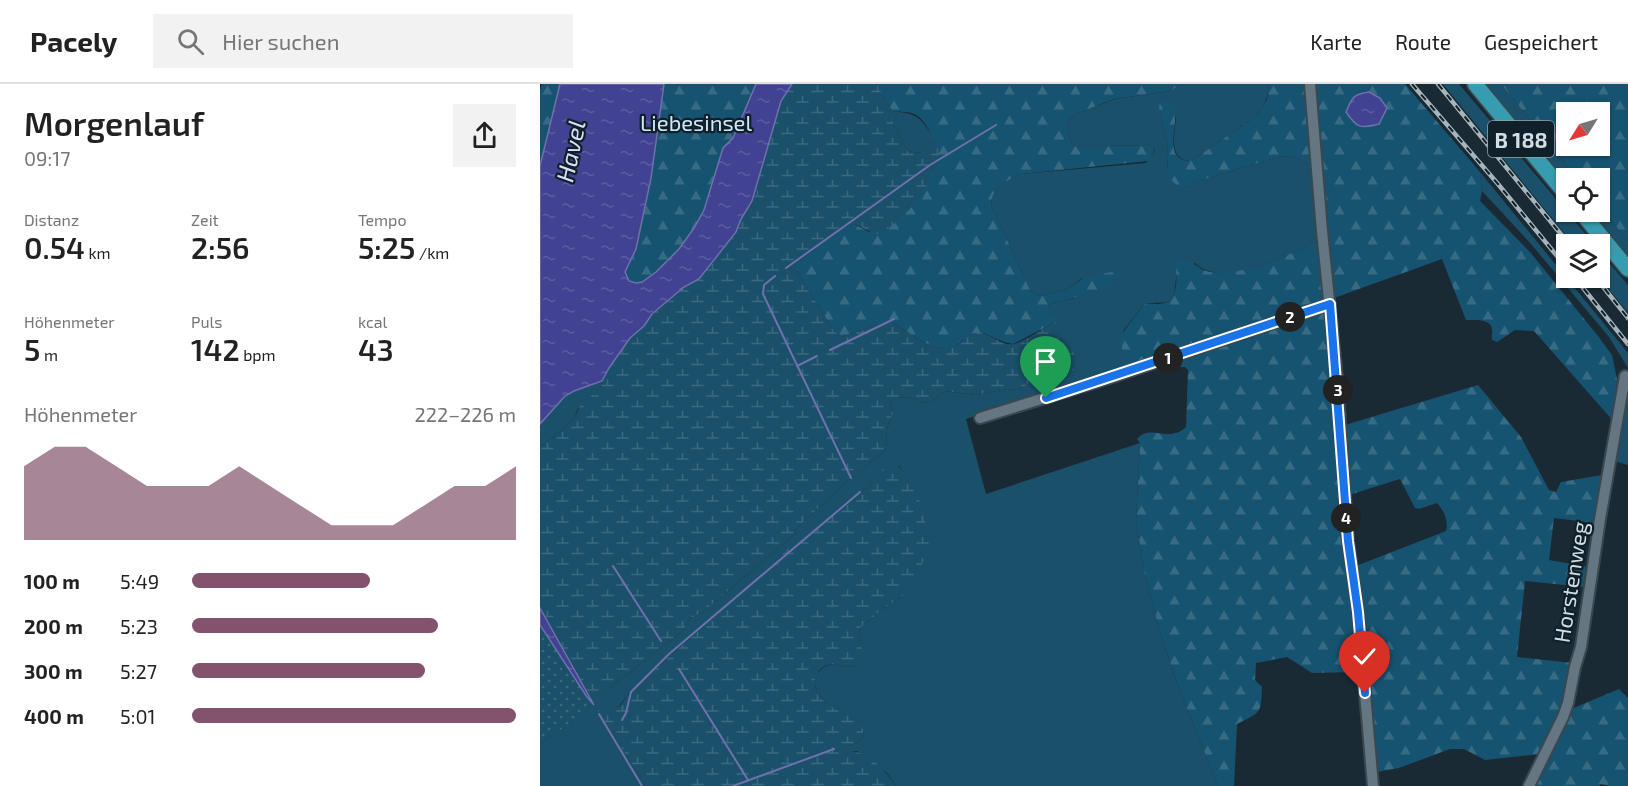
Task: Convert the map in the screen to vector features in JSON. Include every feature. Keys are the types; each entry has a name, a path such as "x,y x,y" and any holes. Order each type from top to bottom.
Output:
{"main road":[{"name":"B 188","path":"1475,84 1556,182"},
{"path":"1589,222 1628,269"}],"street":[{"path":"1310,84 1348,541 1358,612 1373,786"},
{"path":"980,418 1112,377 1330,304"},
{"name":"Horstenweg","path":"1529,786 1563,717 1581,648 1600,519 1625,376"}],"green space":[{"path":"542,84 560,84 540,166 540,90"},
{"name":"Liebesinsel","path":"664,84 756,84 733,138 723,148 704,210 694,228 679,249 656,272 642,282 636,283 629,281 625,272 651,178"},
{"path":"792,84 876,84 892,111 892,121 907,151 923,151 935,139 940,157 930,180 916,202 889,228 878,234 847,223 797,263 797,271 833,330 841,337 889,321 919,340 944,349 955,347 968,335 975,333 1014,344 1056,322 1079,363 1074,370 1060,369 1017,390 1007,389 976,395 945,391 930,402 924,403 913,398 893,397 890,404 893,414 887,430 887,448 832,495 796,529 794,535 703,612 691,618 684,630 608,689 606,696 594,705 540,608 540,447 560,432 575,416 580,406 600,388 609,368 630,338 684,287 699,279 736,232 752,201 781,101"},
{"path":"876,84 1183,84 1170,91 1114,99 1074,115 1069,120 1069,136 1077,147 1085,149 1153,146 1155,149 1148,161 1021,174 1005,182 993,195 992,207 1031,292 1040,296 1066,290 1086,276 1113,272 1118,275 1114,280 1089,294 1052,303 1048,307 1056,322 1013,344 984,333 966,338 954,347 938,348 889,321 841,337 833,330 797,271 797,263 847,223 852,223 869,232 926,186 940,157 928,128 920,118 907,112 892,111"},
{"path":"1183,84 1269,84 1266,100 1259,114 1197,157 1187,161 1177,154 1175,149 1176,117 1160,115 1168,146 1168,171 1185,188 1205,179 1278,157 1292,156 1313,166 1319,241 1274,261 1238,271 1222,273 1207,270 1195,263 1176,277 1174,295 1171,299 1144,304 1123,331 1125,368 966,419 986,494 1140,443 1136,520 1143,566 1159,629 1176,680 1218,786 896,786 887,773 857,751 848,752 846,750 846,747 860,741 863,729 857,721 823,700 816,688 815,679 817,674 828,665 849,667 858,664 862,656 860,628 902,597 916,488 899,466 871,482 868,488 852,497 800,542 782,554 631,691 619,706 612,705 597,710 646,786 540,786 540,743 591,709 587,697 594,705 608,689 684,630 691,618 703,612 794,535 796,529 832,495 887,448 887,431 893,414 890,404 893,397 913,398 924,403 930,402 945,391 976,395 1007,389 1017,390 1060,369 1074,370 1048,307 1052,303 1076,298 1082,278 1066,290 1040,296 1031,292 992,207 993,195 1005,182 1021,174 1146,163 1155,150 1153,146 1085,149 1077,147 1069,136 1069,120 1074,115 1115,99 1170,91"},
{"path":"1269,84 1306,84 1313,166 1292,156 1278,157 1205,179 1185,188 1180,188 1171,180 1168,171 1168,146 1159,106 1163,100 1171,101 1174,108 1173,143 1175,151 1179,157 1187,161 1197,157 1259,114 1267,99"},
{"path":"1314,84 1405,84 1480,172 1482,191 1480,201 1530,252 1556,284 1556,288 1559,288 1612,355 1617,379 1615,423 1534,331 1515,330 1497,342 1492,340 1489,323 1482,320 1466,320 1442,259 1334,298 1320,168"},
{"path":"1443,84 1459,84 1556,199 1556,222 1575,222 1586,234 1565,234"},
{"path":"1482,84 1501,84 1556,152 1556,156 1559,156 1569,168 1556,168 1556,173"},
{"path":"1501,84 1628,84 1628,241 1610,219 1610,168 1569,168 1559,156 1610,156 1610,102 1556,102 1556,152"},
{"path":"892,111 914,115 922,121 935,139 927,150 907,151 892,121"},
{"path":"1480,172 1556,265 1556,274 1531,244 1482,191"},
{"path":"1610,219 1628,241 1628,260 1610,238 1610,234 1606,234 1596,222 1610,222"},
{"path":"1319,241 1328,315 1340,503 1352,602 1356,672 1312,673 1287,657 1256,663 1255,680 1262,687 1260,707 1255,714 1237,724 1234,786 1218,786 1176,680 1159,629 1143,566 1136,520 1140,443 1137,439 1148,433 1173,434 1186,427 1188,370 1185,367 1125,368 1121,335 1144,304 1164,303 1173,296 1178,259 1188,260 1212,272 1240,271 1267,263"},
{"path":"1610,264 1628,285 1628,313 1608,288 1610,288"},
{"path":"1568,288 1575,288 1628,353 1628,368 1609,337"},
{"path":"602,381 600,388 577,410 575,416 560,432 540,447 540,424 565,396"},
{"path":"1478,385 1521,437 1549,490 1556,492 1561,482 1602,475 1595,523 1554,518 1549,560 1588,567 1585,587 1525,581 1517,657 1573,663 1558,715 1540,754 1485,760 1464,749 1450,749 1399,768 1376,772 1356,566 1446,531 1447,524 1444,513 1437,503 1419,509 1415,508 1400,479 1349,495 1345,425"},
{"path":"1628,393 1628,465 1614,461"},
{"path":"892,460 916,488 931,543 925,559 902,597 860,628 861,661 849,667 828,665 824,667 816,677 815,686 824,701 861,724 863,735 859,742 846,747 846,750 860,753 871,759 885,771 896,786 646,786 597,710 608,701 616,707 620,706 631,691 793,544 800,542 852,497 868,488 872,480"},
{"path":"540,625 587,697 592,709 540,743"},
{"path":"1619,689 1628,698 1628,786 1601,784 1598,786 1534,786 1569,710"}],"water":[{"name":"Havel","path":"560,84 664,84 651,178 636,249 625,272 629,281 636,283 642,282 656,272 679,249 694,228 704,210 723,148 733,138 756,84 792,84 781,101 752,201 736,232 699,279 684,287 652,314 644,326 630,338 602,381 565,396 540,424 540,166"},
{"path":"1369,92 1380,98 1387,108 1379,124 1363,127 1356,124 1346,112 1354,97"},
{"path":"540,608 594,705 540,625"}],"waterway":[{"path":"786,268 930,165 996,125"},
{"path":"775,276 764,285 763,294 851,478"},
{"path":"830,350 894,319"},
{"path":"797,366 817,356"},
{"path":"622,720 631,692 669,654 860,492"},
{"path":"613,566 661,641"},
{"path":"679,669 748,780"},
{"path":"599,714 642,786"},
{"path":"733,786 834,749"}],"railway":[{"path":"1412,84 1556,255"},
{"path":"1438,84 1561,234"},
{"path":"1583,288 1628,344"},
{"path":"1604,288 1628,318"}],"route":[{"path":"1046,398 1330,304 1348,541 1358,612 1365,693"}]}
